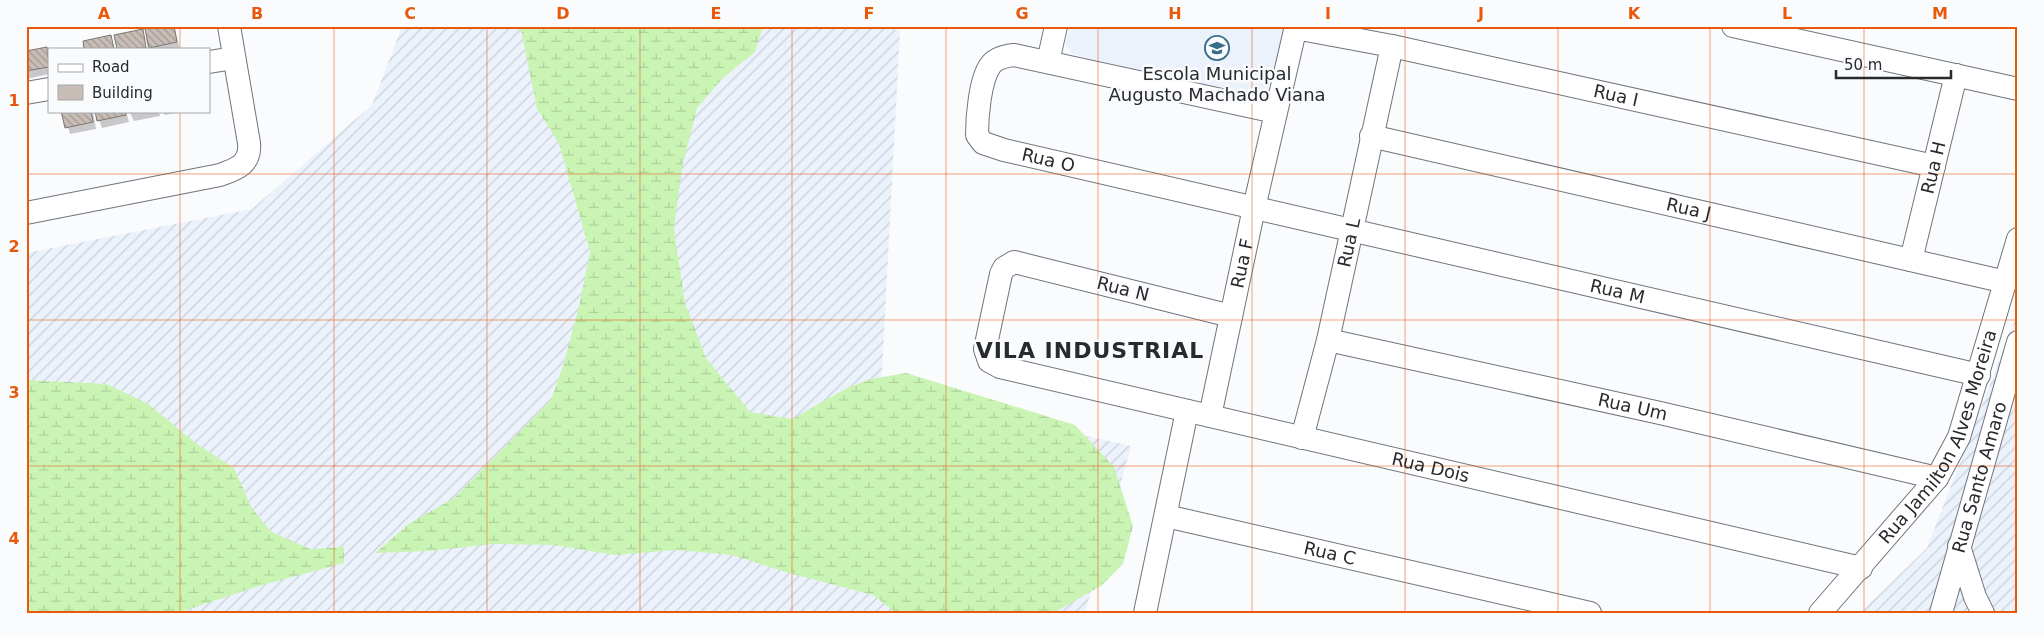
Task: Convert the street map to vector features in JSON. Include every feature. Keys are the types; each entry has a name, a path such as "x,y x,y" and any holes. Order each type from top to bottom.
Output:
{"street":[{"path":"26,213 220,175 242,166 246,162 250,150 229,26"},
{"path":"1056,26 1048,62 1276,112"},
{"path":"1733,26 2018,89"},
{"name":"Rua I","path":"1296,27 1392,46 1934,166"},
{"name":"Rua F","path":"1210,416 1254,208 1296,27"},
{"name":"Rua L","path":"1302,438 1328,340 1392,46"},
{"name":"Rua O","path":"1048,62 1004,56 990,66 982,90 977,122 978,135 983,143 997,149 1254,208"},
{"path":"210,62 234,58"},
{"name":"Rua H","path":"1911,260 1956,75"},
{"path":"26,92 48,89"},
{"name":"Rua J","path":"1371,136 2006,282"},
{"name":"Rua M","path":"1254,208 1979,375"},
{"name":"Rua Jamilton Alves Moreira","path":"1820,613 1861,568 1937,478 1959,437 2018,239"},
{"name":"Rua N","path":"1000,367 989,361 985,350 1001,274 1004,268 1014,262 1232,316"},
{"name":"Rua Um","path":"1328,340 1660,413 1937,478"},
{"name":"Rua Santo Amaro","path":"1941,613 2018,342"},
{"name":"Rua Dois","path":"1000,367 1861,568"},
{"path":"1145,613 1187,411"},
{"path":"1959,437 1987,447"},
{"name":"Rua C","path":"1166,516 1590,613"},
{"path":"1959,546 1975,597 1983,613"}],"shaded area":[{"path":"402,26 884,26 900,31 881,389 1131,446 1085,613 26,613 26,253 252,209 372,105"},
{"name":"Escola Municipal Augusto Machado Viana","path":"1069,26 1286,26 1268,98 1261,99 1072,54 1065,45"},
{"path":"2018,312 2018,613 1860,613 1927,548"}],"green space":[{"path":"520,26 763,26 755,52 723,78 697,108 682,168 674,230 685,303 706,358 750,412 792,419 847,388 871,379 906,373 1075,425 1114,467 1133,526 1123,564 1101,586 1053,613 896,613 873,595 785,572 732,555 676,550 615,555 554,545 493,544 430,551 375,553 410,523 454,498 551,400 563,366 579,307 590,252 559,144 537,108"},
{"path":"26,380 107,384 148,404 197,444 234,468 252,508 270,531 310,549 344,547 344,563 259,586 177,613 26,613"}],"building":[{"path":"157,26 174,26 177,42 149,48 145,29"},
{"path":"143,29 146,48 117,48 114,35"},
{"path":"111,35 114,48 84,48 83,41"},
{"path":"47,47 48,67 26,71 26,51"},
{"path":"61,112 91,112 93,122 65,128"},
{"path":"95,112 125,112 126,115 97,121"}],"place":[{"name":"Escola Municipal Augusto Machado Viana","path":"1217,48"}],"district":[{"name":"VILA INDUSTRIAL","path":"1090,350"}]}
